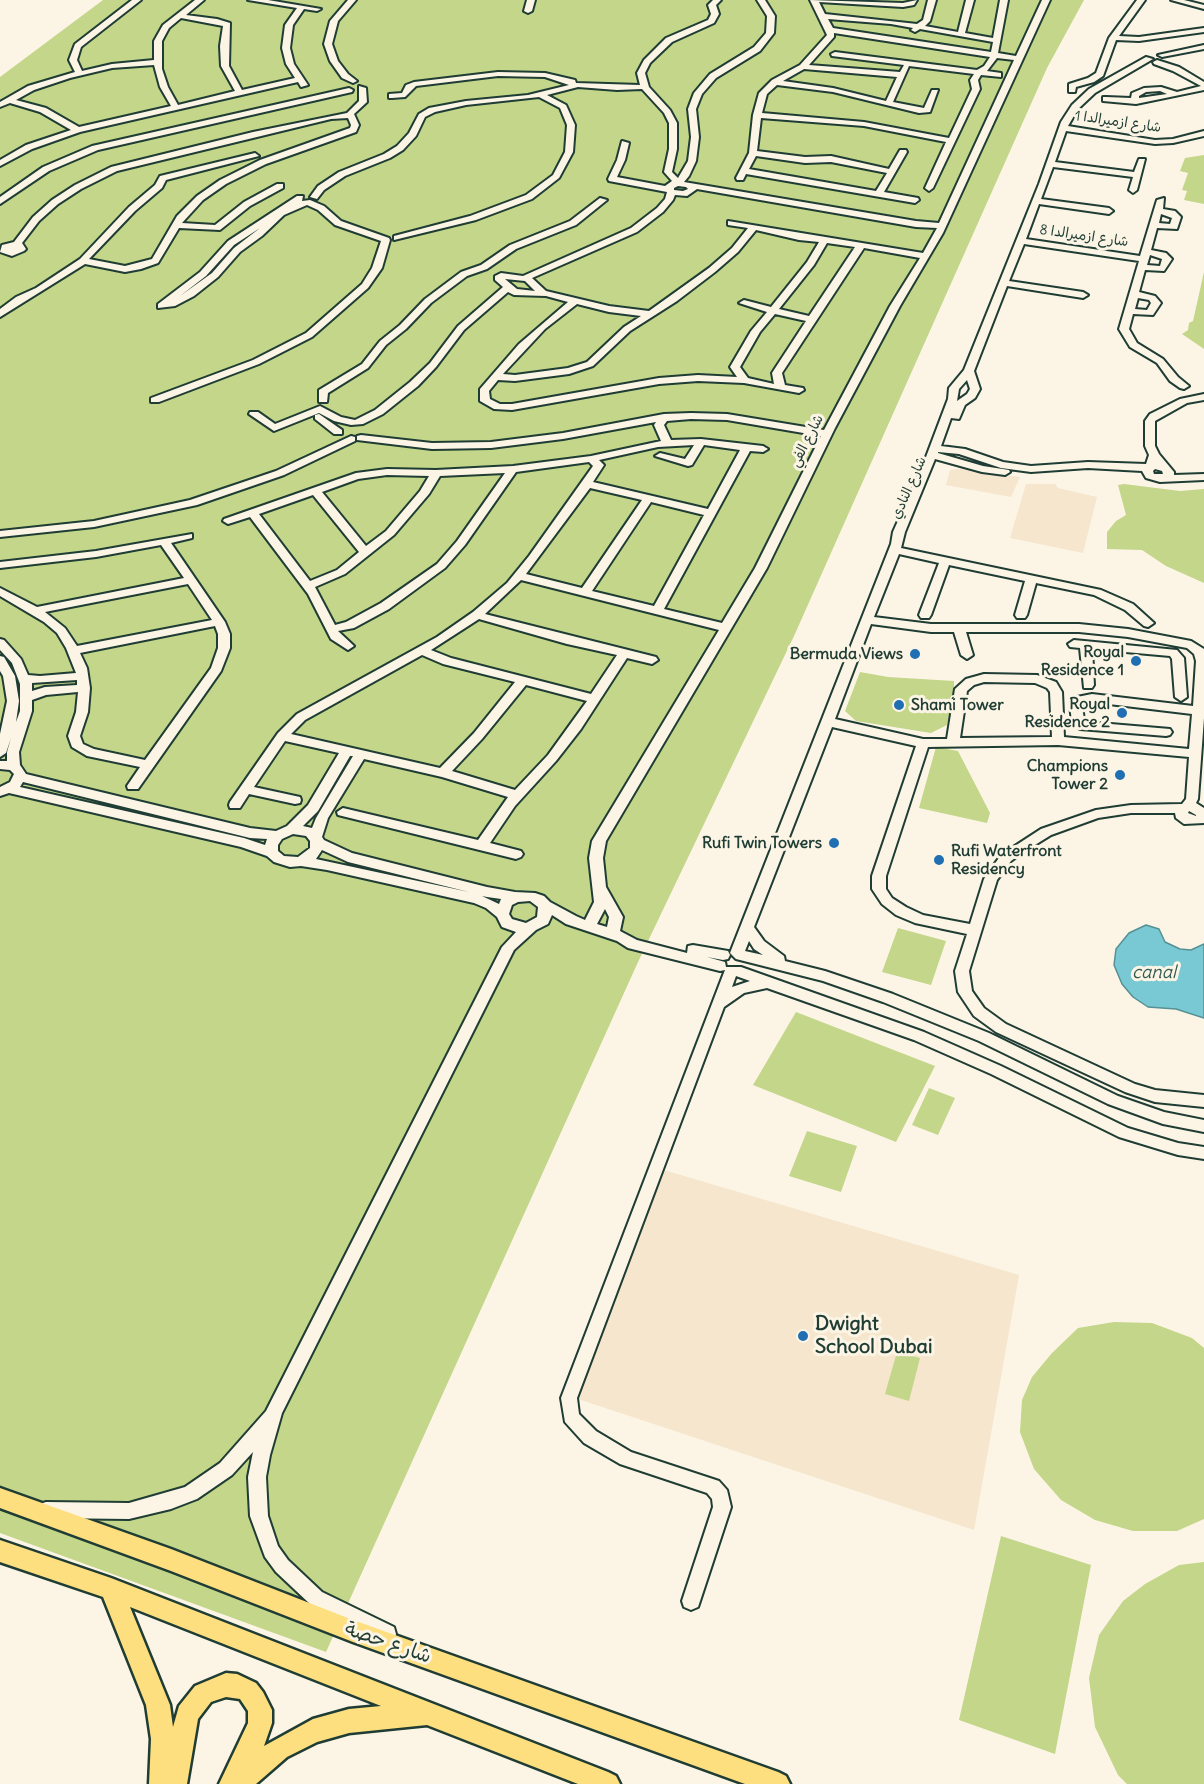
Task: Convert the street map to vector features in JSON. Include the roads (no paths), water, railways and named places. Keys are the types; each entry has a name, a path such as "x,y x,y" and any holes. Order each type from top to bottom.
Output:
{"main road":[{"name":"شارع حصة","path":"0,1498 353,1631 778,1784"},
{"path":"0,1551 111,1589 608,1784"},
{"path":"111,1589 158,1705 163,1739 161,1784"},
{"path":"175,1784 187,1714 202,1694 226,1685 237,1686 248,1692 260,1710 261,1723 231,1784"},
{"path":"237,1784 279,1749 313,1731 349,1721 428,1714"}],"street":[{"path":"79,73 72,60 78,46 137,0"},
{"path":"175,106 164,87 157,62 161,34 200,0"},
{"path":"252,0 317,9"},
{"path":"346,0 329,20 323,44 327,59 352,88"},
{"path":"0,258 5,247 17,244 36,219 55,202 78,187 114,169 253,134 350,115 362,104 334,61 328,44 334,21 352,0"},
{"path":"528,11 531,0"},
{"path":"529,280 634,230 669,200 676,181 668,172 673,149 673,123 667,112 644,87 641,73 647,62 673,38 711,21 715,12 712,5 717,0"},
{"path":"673,187 685,176 692,161 695,137 692,109 698,93 713,76 757,49 770,33 771,16 761,0"},
{"path":"692,188 691,177 699,149 697,113 700,98 718,77 755,56 769,43 776,21 774,11 767,0"},
{"path":"815,1 898,5 910,4 913,0"},
{"path":"903,42 928,17 932,0"},
{"path":"961,34 970,0"},
{"path":"929,188 976,89 974,81 979,72 986,69 994,56 1004,0"},
{"name":"شارع الفي","path":"601,890 596,858 598,841 761,568 828,431 896,306 941,230 1046,0"},
{"path":"1087,95 1072,90 1072,86 1091,80 1100,74 1113,38 1141,0"},
{"path":"1175,0 1204,7"},
{"path":"815,1 831,32"},
{"path":"898,5 928,17"},
{"path":"0,163 29,147 78,130 238,92 301,82 287,55 286,36 289,25 302,7"},
{"path":"180,16 222,22 227,25 224,46 225,66 238,92"},
{"path":"824,16 861,18 998,42"},
{"path":"1113,38 1139,39 1204,30"},
{"path":"831,32 1020,59"},
{"path":"831,32 803,66 775,82 760,98 753,153 742,174 915,200"},
{"path":"889,104 903,75 913,45"},
{"name":"شارع النادي","path":"937,452 955,385 970,374 1063,128 1072,110 1087,95 1111,78 1135,67 1204,47"},
{"path":"836,54 998,75"},
{"path":"1160,59 1204,87"},
{"path":"0,105 38,85 79,73 157,62"},
{"path":"803,66 832,71 903,75"},
{"path":"832,71 839,75 858,78"},
{"path":"392,96 405,95 409,87 417,84 498,74 540,75 570,81 574,83 574,86"},
{"path":"775,82 824,88 924,111 928,109 935,92"},
{"path":"307,199 281,213 255,238 237,250 215,274 191,294 172,304 160,306 203,274 231,243 307,199 342,174 387,156 400,148 414,134 421,117 429,111 466,103 538,95 574,86 644,87"},
{"path":"1106,99 1136,102 1178,95 1204,87"},
{"path":"0,196 26,177 59,159 93,146 132,135 352,88"},
{"path":"0,201 46,169 95,148 352,88"},
{"path":"307,199 338,223 390,237 473,218 536,192 552,180 563,167 569,152 572,134 571,121 566,110 557,102 538,95"},
{"path":"9,100 43,110 78,130"},
{"path":"138,115 143,126"},
{"path":"83,261 118,269 149,264 157,257 176,225 193,204 235,175 350,132 355,125 350,115"},
{"path":"757,115 864,124 952,141"},
{"path":"128,117 143,126 162,129"},
{"path":"132,135 143,126"},
{"name":"شارع ازميرالدا 1","path":"1063,128 1152,142 1173,141 1204,133"},
{"path":"625,143 623,155 612,178 692,188 798,208 941,230"},
{"path":"879,194 903,152"},
{"path":"753,153 806,160 831,159 892,172"},
{"path":"0,314 17,300 41,288 83,261 132,209 159,186 163,178 255,156"},
{"path":"1133,190 1142,161"},
{"path":"1050,164 1138,175"},
{"path":"176,225 219,228 247,204 280,186"},
{"path":"673,187 681,194"},
{"path":"481,269 498,276 529,280 638,233 655,221 681,194 692,188"},
{"path":"254,414 276,428 318,407 323,392 365,366 383,343 404,327 432,297 464,274 481,269 507,250 573,223 603,200"},
{"path":"1161,200 1124,329 1128,339 1160,361 1174,379 1184,386"},
{"path":"1036,201 1109,211"},
{"path":"1153,225 1174,226 1176,215 1157,211"},
{"path":"731,223 799,237 825,239 926,256"},
{"path":"496,377 515,378 586,367 618,337 649,314 675,299 712,270 754,227"},
{"path":"155,400 256,362 296,343 341,309 370,279 380,272 390,237"},
{"path":"744,380 735,367 756,331 811,263 825,239"},
{"name":"شارع ازميرالدا 8","path":"1021,241 1144,259"},
{"path":"780,387 777,373 861,245"},
{"path":"498,276 512,290 541,295 543,293 617,311 649,314"},
{"path":"529,280 543,293"},
{"path":"1005,284 1083,295"},
{"path":"0,534 94,524 193,503 280,472 360,430 425,381 478,319 512,290"},
{"path":"1128,311 1150,313 1156,303 1152,298 1134,294"},
{"path":"577,300 531,336 483,396 487,403 503,408 669,380 712,378 744,380 799,390"},
{"path":"744,303 812,320"},
{"path":"960,406 960,402 971,388 970,374"},
{"name":"شارع النادي","path":"691,1601 722,1507 721,1496 713,1487 626,1458 597,1442 576,1424 571,1416 569,1398 718,1004 731,962 867,620 899,532 960,406 975,389 970,374"},
{"path":"955,385 971,388"},
{"path":"1166,472 1154,455 1150,444 1149,424 1152,418 1184,401 1204,397"},
{"path":"318,407 360,430 425,446 491,445 579,434 664,417 728,417 828,431"},
{"path":"318,407 338,433"},
{"path":"338,433 342,426 389,436 424,440 490,440 572,429 646,414 689,411 748,414 828,431"},
{"path":"664,417 659,425 668,444"},
{"path":"637,421 646,428 654,445"},
{"path":"0,528 92,518 178,500 279,465 338,433 360,430"},
{"path":"660,456 688,463 701,442"},
{"path":"228,521 349,478 371,473 436,473 513,469 591,459 668,444 701,442 764,449"},
{"path":"657,611 747,447"},
{"path":"937,452 993,471 1098,470 1166,472 1199,477"},
{"path":"1151,472 1154,455"},
{"path":"235,805 282,736 309,712 423,651 477,615 520,576 599,465 591,459"},
{"path":"333,629 350,625 385,606 441,566 461,543 513,469"},
{"path":"308,586 341,572 397,526 425,492 436,473"},
{"path":"587,484 711,513"},
{"path":"316,490 366,553"},
{"path":"585,592 648,499"},
{"path":"253,513 308,586 335,636 348,646"},
{"path":"0,565 84,556 188,536"},
{"path":"133,786 217,668 223,655 225,641 219,622 164,541"},
{"path":"895,547 945,561 1032,577 1108,596 1129,607 1148,623"},
{"path":"925,615 945,561"},
{"path":"520,576 727,628"},
{"path":"1021,615 1032,577"},
{"path":"37,611 190,580"},
{"path":"0,591 37,611 61,632 73,651 83,682 79,725 74,736 78,747 86,752 148,765"},
{"path":"477,615 652,660"},
{"path":"867,620 916,627 1059,627 1128,633 1185,642 1200,652 1202,661 1195,811 1131,809 1096,814 1062,825 1031,841 1006,858 994,874 974,930 962,981 970,1002 989,1021 1130,1088 1155,1096 1204,1101"},
{"path":"73,651 219,622"},
{"path":"959,627 967,655"},
{"path":"1127,648 1128,633"},
{"path":"0,643 17,662 24,678 28,697 13,752 17,772 5,790 244,843 272,853 284,861 327,865 477,899 490,905 515,927 571,920"},
{"path":"1088,684 1080,645 1169,652 1176,655 1181,697"},
{"path":"423,651 447,661 595,699"},
{"path":"482,845 497,820 565,742 624,653"},
{"path":"0,660 10,723 0,753"},
{"path":"24,678 51,685 83,682"},
{"path":"953,741 961,689 970,682 984,678 1037,679 1052,685 1056,692 1058,741"},
{"path":"443,773 523,681"},
{"path":"28,697 51,685"},
{"path":"1166,732 1084,726 1078,721 1076,706 1081,700 1092,698 1198,711"},
{"path":"826,724 923,743 1058,741 1198,751"},
{"path":"282,736 443,773 518,795"},
{"path":"923,743 879,876 879,889 887,901 901,911 920,919 974,930"},
{"path":"292,830 313,808 346,752"},
{"path":"301,861 314,854 322,818 360,755"},
{"path":"0,765 17,772 250,834 277,836 292,830 302,830 333,852 348,857 487,892 515,897 534,897 571,920 618,936 633,944 731,962 789,965"},
{"path":"245,789 295,800"},
{"path":"343,812 516,854"},
{"path":"272,853 271,844 277,836"},
{"path":"589,926 599,908 601,890"},
{"path":"601,890 616,917 618,936"},
{"path":"509,947 503,906 515,897"},
{"path":"408,1650 390,1636 305,1589 282,1566 271,1551 259,1516 257,1477 261,1455 274,1412 509,947 546,916 544,904"},
{"path":"746,926 766,951 789,965 856,986 952,1023 1026,1056 1093,1091 1138,1110 1163,1118 1204,1126"},
{"path":"731,962 767,983 919,1036 996,1070 1115,1130 1150,1142 1204,1153"},
{"path":"718,1004 740,989 767,983"},
{"path":"1076,1111 1079,1101 1093,1091"},
{"path":"33,1510 129,1511 171,1502 191,1493 226,1469 242,1454 274,1412"}],"water":[{"name":"canal","path":"1146,925 1159,929 1165,942 1180,949 1191,950 1204,944 1204,1018 1176,1009 1148,1007 1133,997 1122,984 1114,965 1116,949 1129,933"}],"place":[{"name":"Bermuda Views","path":"915,654"},
{"name":"Royal Residence 1","path":"1136,661"},
{"name":"Shami Tower","path":"899,705"},
{"name":"Royal Residence 2","path":"1122,713"},
{"name":"Champions Tower 2","path":"1120,775"},
{"name":"Rufi Twin Towers","path":"834,843"},
{"name":"Rufi Waterfront Residency","path":"939,860"},
{"name":"Dwight School Dubai","path":"803,1336"}]}
